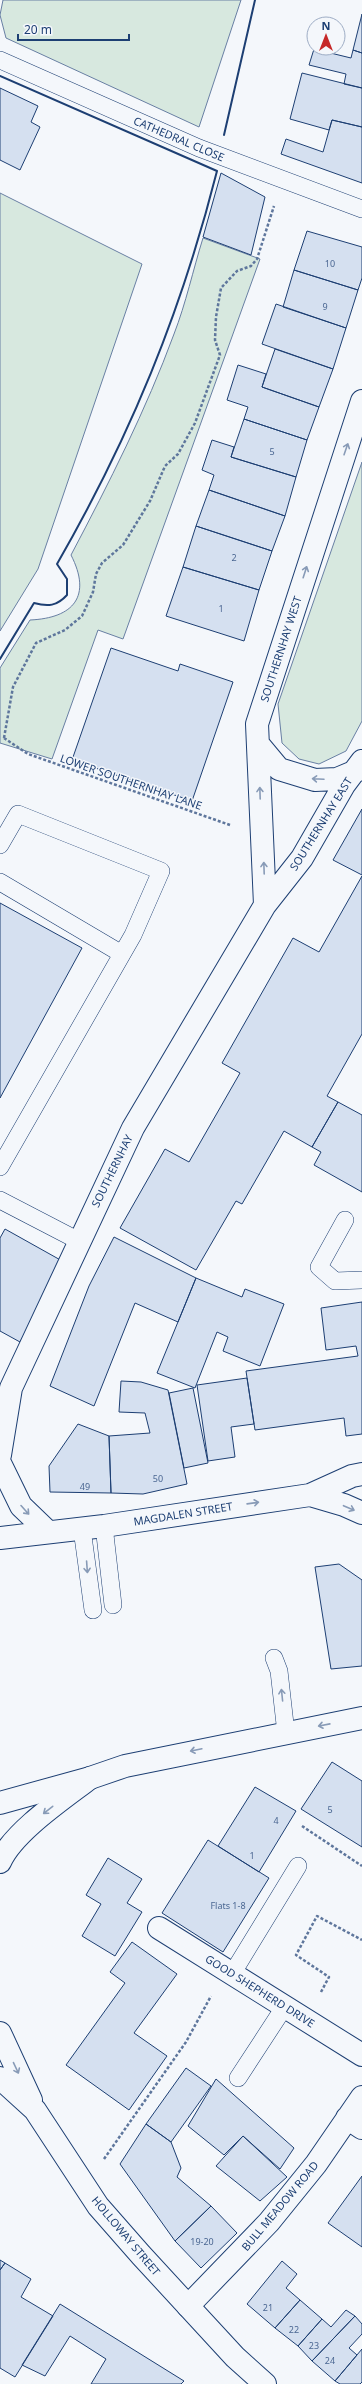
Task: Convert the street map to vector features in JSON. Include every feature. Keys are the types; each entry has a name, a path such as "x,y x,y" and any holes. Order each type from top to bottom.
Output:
{"street":[{"name":"SOUTHERNHAY WEST","path":"265,905 257,724 362,401"},
{"path":"258,745 279,768 315,780 337,779 359,766"},
{"name":"SOUTHERNHAY EAST","path":"265,905 302,858 344,784 359,766"},
{"name":"SOUTHERNHAY","path":"0,1455 11,1388 133,1128 265,905"},
{"path":"0,1463 21,1506 48,1532"},
{"name":"MAGDALEN STREET","path":"0,1538 104,1526 310,1495 352,1476 362,1474"},
{"path":"310,1495 344,1505 362,1513"},
{"path":"0,1803 90,1778 125,1766 362,1718"},
{"path":"0,1862 10,1847 45,1813 90,1778"},
{"name":"GOOD SHEPHERD DRIVE","path":"159,1928 362,2055"},
{"path":"0,2033 35,2110"},
{"name":"HOLLOWAY STREET","path":"0,2078 35,2110 98,2206 235,2357 265,2384"},
{"name":"BULL MEADOW ROAD","path":"188,2306 269,2222 316,2164 355,2123 362,2097"}],"lane":[{"name":"CATHEDRAL CLOSE","path":"0,60 199,148 362,209"},
{"path":"0,845 18,814 160,871 133,935 0,1167"},
{"path":"0,882 122,954"},
{"path":"0,1200 79,1241"},
{"path":"345,1220 319,1267 335,1281 362,1280"},
{"path":"104,1526 113,1605"},
{"path":"82,1528 93,1610"},
{"path":"274,1658 279,1671 286,1733"},
{"path":"229,1972 298,1866"},
{"path":"238,2078 285,2006"}],"path":[{"path":"0,739 4,738 13,687 36,643 65,630 82,616 93,592 96,574 102,563 123,545 150,501 165,466 178,454 194,423 220,355 215,340 216,317 221,288 237,271 251,266 257,259 270,224"},
{"name":"LOWER SOUTHERNHAY LANE","path":"4,738 28,754 222,823 262,832"},
{"path":"302,1826 362,1866"},
{"path":"306,2019 329,1977 296,1955 318,1916 362,1940"},
{"path":"85,2185 186,2042 229,1972"}],"shaded area":[{"path":"3,0 241,0 199,127 6,38 0,15"},
{"path":"0,193 142,264 38,569 0,631"},
{"path":"203,238 260,259 123,639 98,630 52,759 0,743 0,668 30,620 58,615 68,609 75,602 79,593 80,582 77,569 71,555 113,473 163,362 186,298"},
{"path":"362,462 362,721 346,751 319,764 299,759 282,743 278,704"}],"building":[{"path":"362,14 362,53 353,50"},
{"path":"353,50 362,53 362,88 344,84 346,74 309,65 312,56 343,56 351,58"},
{"path":"302,73 362,88 362,127 332,120 329,130 290,119"},
{"path":"0,88 38,106 31,122 40,127 20,170 0,160"},
{"path":"332,120 362,127 362,183 281,154 286,139 323,152"},
{"path":"221,173 265,197 251,255 203,237"},
{"path":"307,231 362,247 362,278 358,290 294,270"},
{"path":"294,270 358,290 346,328 283,307"},
{"path":"276,304 346,328 333,369 262,344"},
{"path":"275,349 333,369 319,407 262,387"},
{"path":"238,365 266,374 262,387 319,407 307,440 244,419 248,407 227,400"},
{"path":"244,419 307,440 296,477 231,457"},
{"path":"212,440 234,447 231,457 296,477 285,516 209,490 214,475 202,470"},
{"path":"209,490 285,516 272,551 196,526"},
{"path":"196,526 272,551 259,590 183,567"},
{"path":"183,567 259,590 244,641 166,616"},
{"path":"111,648 178,671 180,664 233,682 192,801 72,760"},
{"path":"362,809 362,875 333,860"},
{"path":"362,876 362,1034 327,1096 338,1102 312,1147 284,1131 242,1204 236,1201 196,1270 120,1228 165,1149 189,1162 240,1073 222,1063 293,938 319,952"},
{"path":"0,903 82,948 0,1098"},
{"path":"338,1102 362,1115 362,1192 314,1165 321,1152 312,1147"},
{"path":"5,1229 64,1262 20,1342 0,1331 0,1238"},
{"path":"114,1237 196,1278 178,1322 135,1303 94,1406 50,1386 89,1286"},
{"path":"196,1278 242,1297 245,1289 284,1304 260,1366 223,1351 228,1337 217,1332 195,1388 157,1373"},
{"path":"362,1302 362,1434 346,1436 344,1418 255,1430 246,1371 358,1356 356,1346 326,1350 321,1308"},
{"path":"247,1378 254,1424 231,1427 235,1457 208,1461 197,1385"},
{"path":"121,1381 141,1382 168,1390 187,1484 143,1494 111,1493 109,1436 150,1433 145,1413 119,1412"},
{"path":"193,1388 208,1463 184,1468 169,1393"},
{"path":"78,1424 109,1436 111,1493 50,1492 49,1466"},
{"path":"339,1564 362,1580 362,1666 331,1669 315,1567"},
{"path":"332,1762 362,1781 362,1847 301,1809"},
{"path":"255,1787 296,1811 259,1872 218,1846"},
{"path":"208,1840 269,1878 223,1952 162,1913"},
{"path":"108,1858 142,1879 127,1903 142,1912 115,1956 82,1936 101,1904 86,1895"},
{"path":"132,1942 177,1974 134,2033 167,2056 129,2110 66,2065 125,1983 110,1972"},
{"path":"186,2068 211,2086 171,2142 146,2124"},
{"path":"216,2079 294,2148 280,2169 243,2136 224,2155 188,2126"},
{"path":"146,2124 171,2142 181,2168 177,2177 211,2206 175,2241 120,2164"},
{"path":"243,2136 287,2177 260,2201 216,2166"},
{"path":"362,2176 362,2247 328,2223"},
{"path":"211,2206 237,2233 201,2268 175,2241"},
{"path":"0,2260 5,2263 0,2270"},
{"path":"282,2261 297,2274 286,2288 300,2300 275,2328 247,2304"},
{"path":"5,2263 31,2279 21,2297 53,2316 15,2377 0,2368 0,2270"},
{"path":"300,2300 322,2319 298,2346 275,2328"},
{"path":"60,2304 184,2381 181,2384 91,2384 106,2359 70,2336 45,2376 22,2365"},
{"path":"346,2310 355,2316 312,2361 298,2346 322,2319 331,2327"},
{"path":"355,2316 362,2324 362,2334 349,2348 357,2355 335,2381 312,2361"},
{"path":"362,2349 362,2382 360,2384 340,2384 335,2381"}],"wall":[{"path":"224,135 255,0"},
{"path":"0,76 217,171 187,274 151,373 108,469 57,564 67,579 67,595 52,605 34,603 0,659"}]}
